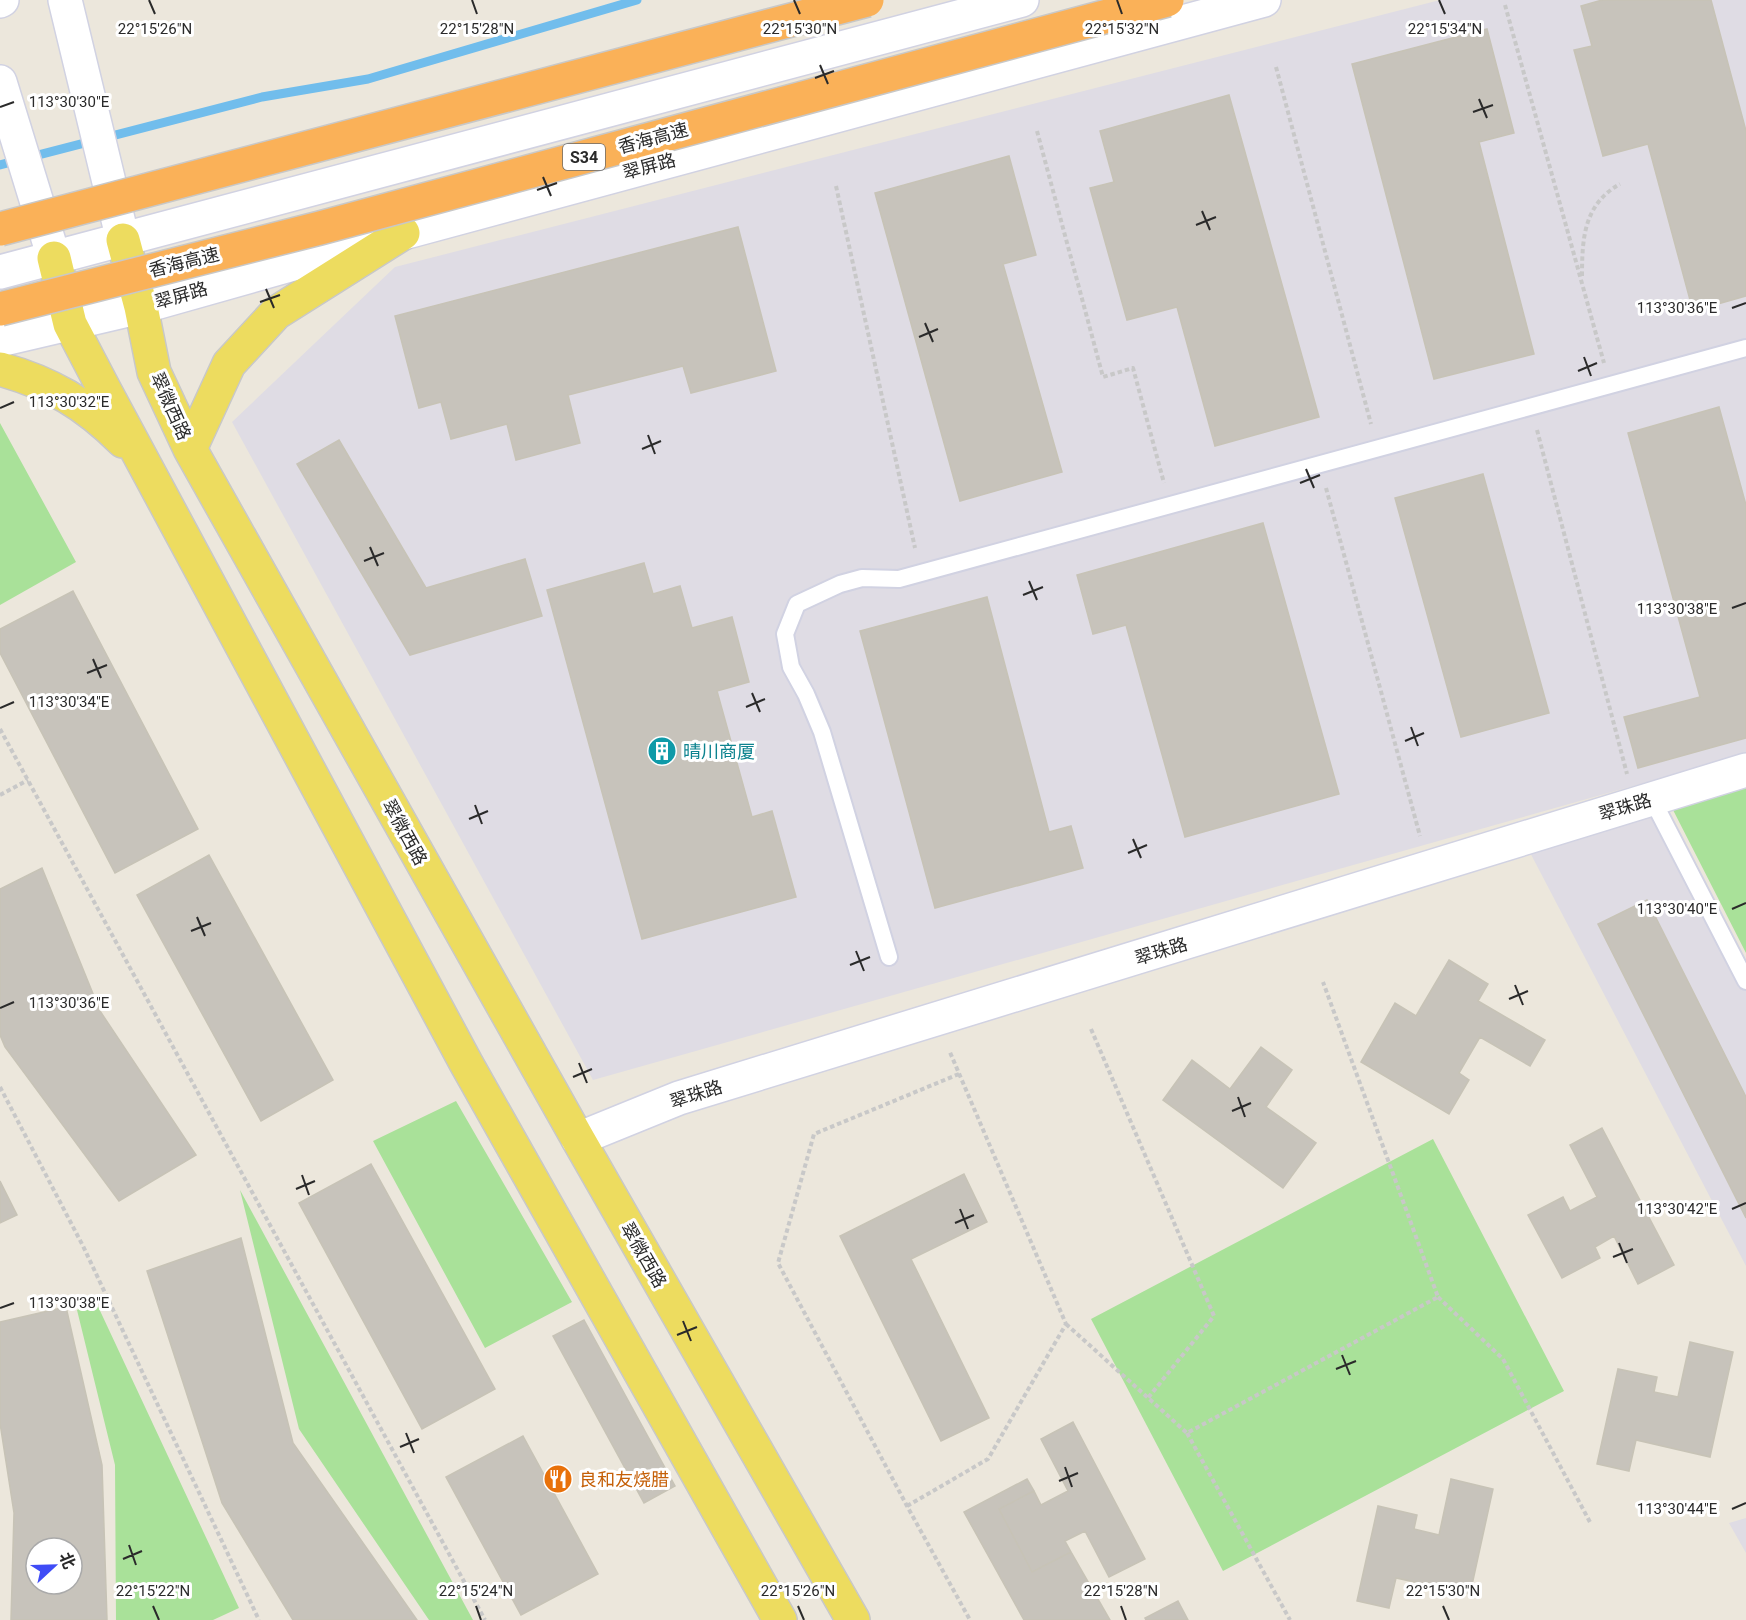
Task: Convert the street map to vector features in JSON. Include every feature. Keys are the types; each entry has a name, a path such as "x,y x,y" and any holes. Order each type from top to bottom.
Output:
{"highway":[{"path":"0,229 867,0"},
{"name":"香海高速","path":"0,309 331,225 1167,0"}],"main road":[{"name":"翠微西路","path":"65,0 141,307 154,372 190,449 578,1139 853,1620"},
{"path":"0,272 1022,0"},
{"name":"翠屏路","path":"0,340 141,307 403,232 1264,0"},
{"path":"0,82 54,258 70,324 482,1092 780,1620"},
{"path":"190,449 229,364 276,313 403,232"},
{"path":"0,369 48,386 79,403 105,423 126,444 149,473"},
{"name":"翠珠路","path":"578,1139 679,1098 1746,770"}],"lane":[{"path":"889,957 822,732 806,694 791,667 785,634 797,604 840,584 862,578 899,579 1746,348"},
{"path":"1652,799 1746,981"}],"path":[{"path":"1505,5 1610,385"},
{"path":"1276,67 1377,448"},
{"path":"1037,131 1103,376 1133,368 1170,505"},
{"path":"1582,283 1582,258 1590,214 1599,199 1620,184"},
{"path":"836,186 921,573"},
{"path":"1531,406 1627,774"},
{"path":"1320,464 1420,836"},
{"path":"0,729 485,1620"},
{"path":"0,795 28,780"},
{"path":"1323,982 1438,1297 1503,1359 1591,1524"},
{"path":"935,1019 1066,1324 1187,1433 1290,1620"},
{"path":"1091,1029 1214,1316 1148,1398"},
{"path":"959,1074 814,1134 778,1263 970,1620"},
{"path":"0,1087 83,1246 257,1619"},
{"path":"1187,1433 1438,1297"},
{"path":"907,1506 988,1460 1066,1324"}],"shaded area":[{"path":"1440,0 1746,0 1746,754 593,1080 232,422 395,267"},
{"path":"1651,800 1746,982 1746,1266 1523,839"},
{"path":"1746,1518 1746,1553 1729,1523"}],"green space":[{"path":"0,423 76,562 0,605"},
{"path":"1746,785 1746,953 1671,806"},
{"path":"456,1101 572,1302 485,1348 373,1141"},
{"path":"1433,1139 1564,1391 1223,1571 1091,1319"},
{"path":"240,1190 473,1620 429,1620 299,1429"},
{"path":"95,1300 239,1608 213,1620 116,1620 115,1465 77,1310"}],"building":[{"path":"1602,0 1711,0 1746,131 1746,296 1693,311 1648,144 1603,156 1574,50 1592,46 1581,6"},
{"path":"1487,29 1514,133 1479,142 1534,354 1434,379 1352,64"},
{"path":"1229,95 1319,417 1215,446 1177,307 1127,320 1090,188 1114,182 1100,131"},
{"path":"1009,156 1036,255 1003,264 1062,472 960,501 875,193"},
{"path":"738,227 776,371 691,393 683,366 568,395 580,443 516,460 507,424 451,439 441,402 419,408 395,316"},
{"path":"1719,407 1746,505 1746,738 1638,768 1624,717 1700,697 1628,433"},
{"path":"339,440 426,588 525,559 542,616 410,655 297,464"},
{"path":"1483,474 1549,713 1461,737 1395,498"},
{"path":"1263,523 1339,794 1185,837 1126,625 1093,634 1077,575"},
{"name":"晴川商厦","path":"644,563 653,594 680,586 692,628 732,617 749,682 717,691 752,817 772,811 796,897 642,939 547,590"},
{"path":"73,591 198,829 115,873 0,653 0,629"},
{"path":"987,597 1049,832 1071,826 1083,868 935,908 860,631"},
{"path":"209,855 333,1080 261,1121 137,895"},
{"path":"42,868 100,1011 196,1155 119,1201 5,1047 0,1035 0,889"},
{"path":"1647,900 1746,1097 1746,1218 1598,924"},
{"path":"1449,960 1488,984 1478,1001 1545,1040 1530,1066 1480,1037 1459,1073 1469,1080 1449,1114 1361,1062 1395,1003 1416,1016"},
{"path":"1261,1047 1292,1070 1266,1107 1316,1143 1283,1188 1163,1100 1192,1060 1230,1089"},
{"path":"1602,1128 1674,1265 1638,1284 1614,1236 1595,1247 1600,1258 1562,1278 1528,1215 1563,1197 1570,1211 1597,1197 1570,1145"},
{"path":"371,1164 495,1389 422,1429 299,1203"},
{"path":"964,1174 987,1222 911,1259 989,1418 941,1441 840,1236"},
{"path":"0,1181 17,1215 0,1223"},
{"path":"241,1238 293,1443 417,1620 293,1620 222,1503 147,1271"},
{"path":"66,1307 102,1465 107,1620 11,1620 14,1513 0,1423 0,1322"},
{"path":"584,1320 675,1486 644,1503 553,1336"},
{"path":"1690,1342 1733,1352 1710,1457 1636,1440 1629,1471 1597,1464 1618,1369 1657,1377 1654,1392 1678,1397"},
{"path":"1073,1422 1145,1559 1109,1577 1085,1531 1065,1541 1071,1552 1032,1572 999,1509 1034,1491 1041,1505 1068,1491 1041,1439"},
{"path":"523,1436 598,1574 521,1615 446,1477"},
{"path":"1027,1479 1034,1491 999,1509 1032,1572 1071,1552 1110,1620 1024,1620 964,1512"},
{"path":"1451,1479 1493,1489 1470,1594 1396,1578 1389,1608 1357,1601 1378,1506 1417,1515 1414,1529 1439,1535"},
{"path":"1178,1601 1188,1620 1146,1620 1145,1618"}],"waterway":[{"path":"0,165 262,97 368,79 637,0"}],"place":[{"name":"晴川商厦","path":"662,751"},
{"name":"良和友烧腊","path":"558,1479"}]}
